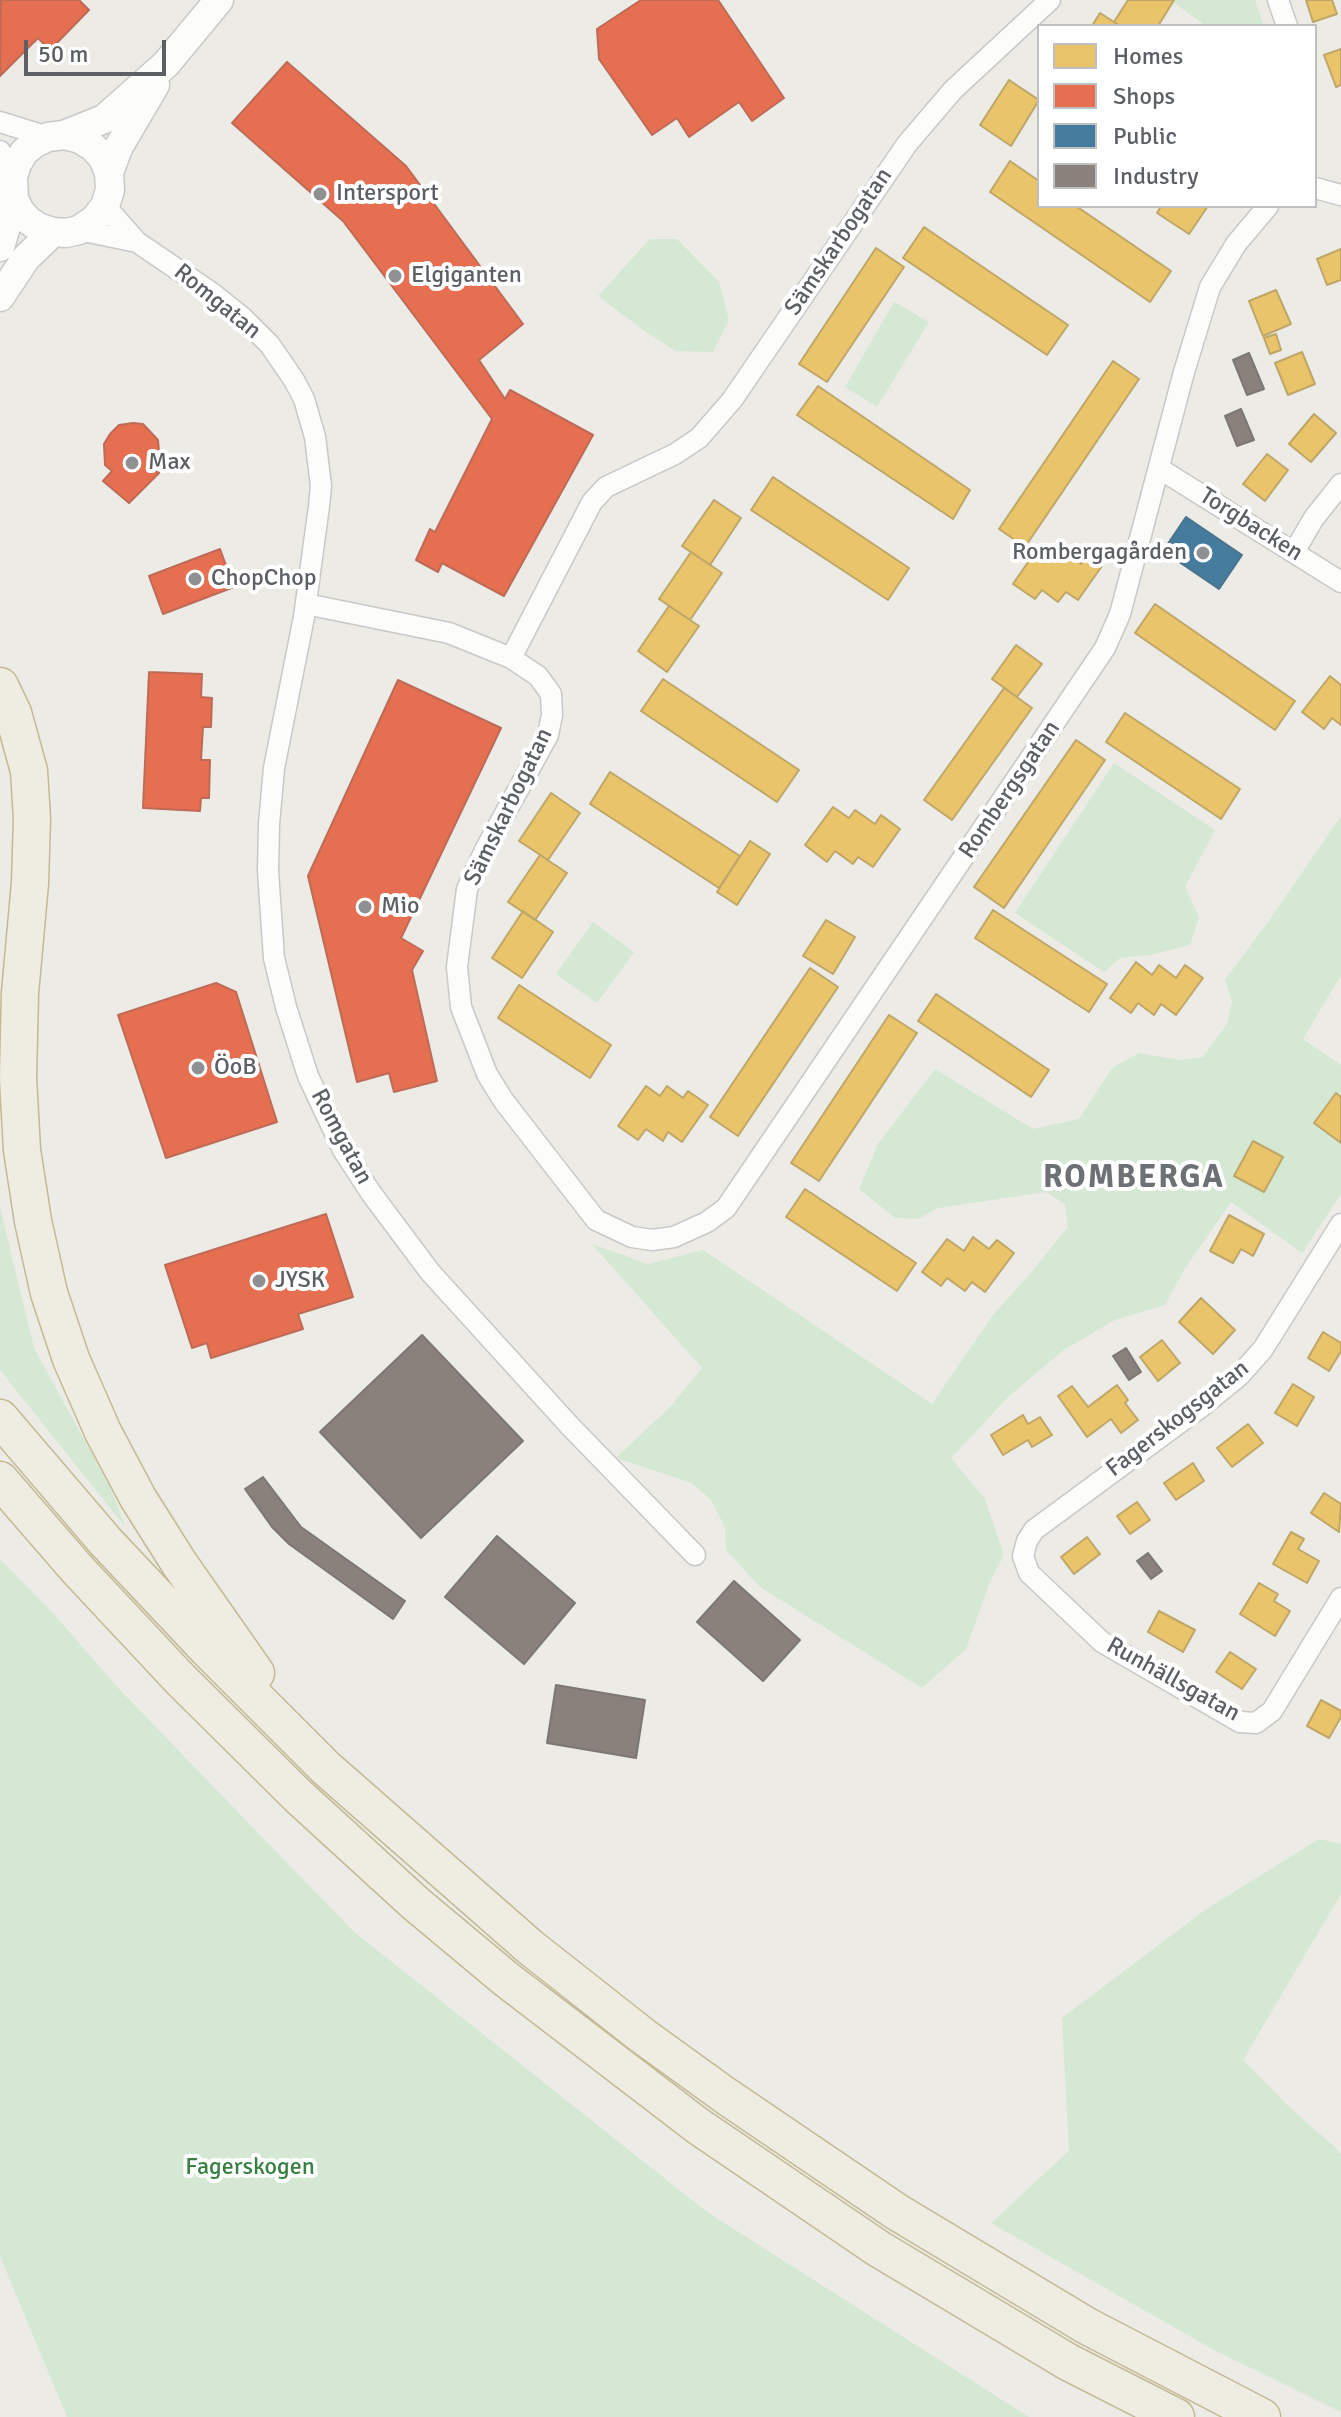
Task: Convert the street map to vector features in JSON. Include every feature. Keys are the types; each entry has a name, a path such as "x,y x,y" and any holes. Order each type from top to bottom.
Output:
{"highway":[{"path":"0,686 13,713 29,771 32,818 30,883 20,993 18,1078 22,1150 49,1293 71,1359 103,1432 138,1498 226,1632 326,1768"},
{"path":"0,1418 106,1542 326,1768 530,1947 643,2036 726,2096 897,2212 1059,2310 1262,2417"},
{"path":"0,1480 78,1570 180,1679 297,1795 415,1903 506,1979 698,2126 879,2249 1068,2362 1176,2417"},
{"path":"0,1519 180,1679"}],"main road":[{"path":"0,247 17,164 24,152 35,143 104,119 166,64 219,0"},
{"path":"109,173 118,148 166,64"},
{"path":"0,297 26,258 66,231 94,220 105,206 110,190 109,173 103,158 80,139 56,136"},
{"path":"14,188 20,211 29,221 40,228 66,231"}],"street":[{"name":"Sämskarbogatan","path":"596,1220 503,1100 487,1074 461,1007 457,967 467,889 548,735 552,715 551,694 538,676 511,658 592,502 606,487 675,454 699,438 732,400 907,144 953,90 1050,0"},
{"path":"1278,0 1286,24"},
{"path":"0,122 56,136"},
{"path":"0,151 14,188"},
{"path":"1317,189 1341,195"},
{"name":"Romgatan","path":"105,206 137,242 172,264 242,317 270,345 304,399 315,437 321,486 306,604 274,768 268,871 274,958 308,1076 343,1150 421,1261 569,1425 695,1555"},
{"name":"Rombergsgatan","path":"596,1220 632,1237 652,1240 674,1237 707,1222 726,1208 1105,648 1120,614 1184,372 1210,287 1236,244 1266,208"},
{"name":"Romgatan","path":"66,231 137,242"},
{"name":"Torgbacken","path":"1160,469 1341,582"},
{"path":"1294,552 1314,518 1341,484"},
{"path":"306,604 449,633 511,658"},
{"name":"Fagerskogsgatan","path":"1023,1556 1034,1530 1239,1376 1263,1349 1341,1224"},
{"name":"Runhällsgatan","path":"1023,1556 1029,1573 1102,1642 1240,1722 1256,1723 1272,1711 1341,1598"}],"green space":[{"path":"1255,0 1263,24 1203,24 1173,2"},
{"path":"650,239 677,239 719,282 729,320 713,352 676,351 598,296"},
{"path":"894,302 929,322 877,407 845,387"},
{"path":"1114,763 1215,830 1185,887 1199,917 1190,945 1150,955 1120,958 1104,972 1015,913"},
{"path":"1341,816 1341,975 1303,1039 1341,1065 1341,1194 1302,1253 1231,1202 1184,1270 1165,1305 1115,1320 1065,1349 1009,1396 951,1458 985,1499 1004,1555 989,1584 966,1649 922,1688 760,1587 726,1550 725,1527 711,1500 692,1483 616,1458 671,1406 702,1368 592,1244 648,1264 703,1250 932,1404 993,1315 1068,1227 1065,1204 1046,1192 938,1208 918,1219 895,1218 859,1189 878,1144 935,1069 1033,1129 1079,1119 1112,1068 1139,1053 1180,1060 1203,1057 1227,1024 1232,1001 1225,980"},
{"path":"593,922 634,952 597,1003 556,974"},
{"path":"0,1207 34,1348 110,1487 126,1528 0,1370"},
{"name":"Fagerskogen","path":"0,1559 52,1612 119,1689 353,1931 707,2212 1029,2417 67,2417 0,2256"},
{"path":"1319,1839 1341,1844 1341,1894 1243,2060 1341,2154 1341,2412 1214,2350 991,2223 1069,2151 1062,2018 1205,1910"}],"building: Homes":[{"path":"1128,0 1174,0 1159,24 1114,22"},
{"path":"1306,0 1332,0 1337,14 1313,22"},
{"path":"1100,13 1117,24 1093,24"},
{"path":"1341,49 1341,85 1336,87 1324,55"},
{"path":"1009,80 1037,99 1011,146 980,125"},
{"path":"1010,161 1037,180 1037,208 1079,208 1171,271 1150,302 990,192"},
{"path":"1160,208 1207,208 1189,234 1157,213"},
{"path":"924,227 1068,325 1047,355 903,258"},
{"path":"876,248 904,267 827,382 799,364"},
{"path":"1341,249 1341,280 1327,285 1317,259"},
{"path":"1276,290 1291,324 1263,336 1249,301"},
{"path":"1276,334 1281,350 1270,354 1264,338"},
{"path":"1302,352 1315,384 1288,395 1275,363"},
{"path":"1113,361 1139,379 1025,547 999,529"},
{"path":"818,386 970,490 953,519 797,415"},
{"path":"1314,414 1336,433 1311,462 1289,444"},
{"path":"1267,454 1288,470 1265,501 1243,484"},
{"path":"773,477 909,568 888,600 751,510"},
{"path":"714,500 741,518 710,565 682,546"},
{"path":"1039,546 1056,558 1062,550 1081,564 1087,555 1102,566 1078,600 1066,592 1058,602 1042,590 1035,599 1013,584"},
{"path":"691,552 722,573 690,620 659,599"},
{"path":"1155,604 1295,701 1275,730 1135,633"},
{"path":"669,606 699,626 667,672 638,651"},
{"path":"1016,645 1042,664 1017,697 992,679"},
{"path":"1330,676 1341,685 1341,725 1332,718 1324,729 1302,712"},
{"path":"663,679 799,770 777,802 641,711"},
{"path":"1004,688 1032,708 952,820 924,800"},
{"path":"1125,713 1240,789 1221,819 1106,742"},
{"path":"1076,740 1105,760 1004,908 974,887"},
{"path":"610,772 740,856 719,888 590,804"},
{"path":"551,793 580,813 548,860 519,841"},
{"path":"833,807 849,818 855,810 875,824 881,815 900,829 873,867 858,857 853,864 835,851 827,862 805,845"},
{"path":"750,841 770,854 737,905 717,892"},
{"path":"540,855 567,873 535,920 508,902"},
{"path":"993,910 1107,984 1089,1012 975,938"},
{"path":"523,911 553,932 522,978 492,958"},
{"path":"826,920 855,937 833,974 803,956"},
{"path":"1136,962 1152,975 1159,965 1176,978 1185,965 1203,978 1176,1015 1161,1004 1154,1015 1138,1003 1131,1013 1110,998"},
{"path":"810,968 838,987 738,1136 710,1117"},
{"path":"519,985 611,1045 590,1078 498,1018"},
{"path":"936,994 1049,1070 1031,1097 918,1021"},
{"path":"889,1015 917,1033 819,1181 791,1163"},
{"path":"646,1086 660,1096 667,1086 683,1098 688,1091 708,1105 682,1142 668,1132 663,1141 646,1129 638,1140 618,1126"},
{"path":"1336,1093 1341,1097 1341,1143 1314,1123"},
{"path":"1253,1141 1283,1157 1264,1192 1234,1176"},
{"path":"805,1189 916,1263 897,1291 786,1217"},
{"path":"1229,1215 1264,1234 1253,1256 1241,1249 1233,1263 1210,1251"},
{"path":"973,1237 989,1249 997,1240 1014,1253 985,1292 972,1282 965,1291 947,1278 941,1286 922,1272 947,1239 964,1251"},
{"path":"1201,1298 1235,1330 1213,1354 1179,1322"},
{"path":"1323,1332 1341,1343 1341,1351 1329,1371 1308,1358"},
{"path":"1162,1340 1180,1363 1158,1381 1140,1357"},
{"path":"1293,1384 1314,1397 1297,1426 1275,1413"},
{"path":"1117,1385 1128,1400 1125,1403 1138,1420 1121,1433 1111,1419 1087,1437 1058,1396 1072,1386 1088,1407"},
{"path":"1023,1415 1028,1424 1040,1417 1052,1435 1032,1447 1028,1440 1003,1455 991,1435"},
{"path":"1248,1424 1263,1443 1232,1467 1217,1448"},
{"path":"1193,1463 1204,1481 1176,1500 1164,1483"},
{"path":"1324,1493 1341,1504 1339,1532 1311,1513"},
{"path":"1137,1502 1150,1520 1130,1534 1117,1516"},
{"path":"1291,1532 1304,1539 1298,1549 1319,1561 1307,1583 1273,1564"},
{"path":"1087,1537 1100,1554 1074,1574 1061,1557"},
{"path":"1259,1583 1278,1594 1274,1601 1290,1611 1275,1636 1240,1614"},
{"path":"1159,1611 1195,1630 1183,1652 1148,1632"},
{"path":"1230,1652 1256,1669 1242,1689 1216,1672"},
{"path":"1321,1700 1341,1711 1341,1717 1329,1738 1307,1726"}],"building: Shops":[{"path":"1,0 79,0 89,10 50,50 38,38 0,76"},
{"path":"641,0 718,0 784,98 752,121 739,102 689,137 677,118 652,135 599,59 597,29"},
{"path":"287,62 406,166 523,324 479,360 505,399 510,390 593,435 504,596 442,563 438,572 416,560 430,529 435,532 492,419 343,221 232,123"},
{"name":"Max","path":"143,424 158,440 160,462 155,471 159,473 129,503 103,481 112,471 105,465 104,444 119,425"},
{"path":"220,549 234,587 163,614 149,576"},
{"path":"149,672 202,674 201,697 212,698 211,727 203,727 201,760 210,760 209,798 201,798 200,811 143,808"},
{"name":"Mio","path":"398,680 501,728 401,938 423,951 412,970 437,1081 394,1092 389,1073 357,1082 308,876"},
{"name":"ÖoB","path":"216,983 236,992 277,1122 166,1158 118,1015"},
{"name":"JYSK","path":"326,1214 353,1297 298,1314 303,1329 211,1358 207,1343 192,1348 165,1265"}],"building: Public":[{"name":"Rombergagården","path":"1186,517 1242,555 1219,589 1163,551"}],"building: Industry":[{"path":"1249,353 1264,389 1247,395 1233,360"},
{"path":"1241,409 1254,440 1237,446 1225,416"},
{"path":"422,1335 523,1441 421,1538 320,1432"},
{"path":"1126,1348 1141,1372 1129,1380 1113,1356"},
{"path":"263,1477 301,1527 405,1601 393,1619 289,1544 272,1527 245,1489"},
{"path":"497,1536 575,1603 524,1664 445,1597"},
{"path":"1148,1553 1162,1571 1151,1579 1137,1561"},
{"path":"734,1581 800,1640 763,1681 697,1622"},
{"path":"556,1685 645,1700 636,1758 547,1743"}],"place":[{"name":"Intersport","path":"320,194"},
{"name":"Elgiganten","path":"395,276"},
{"name":"Max","path":"132,463"},
{"name":"Rombergagården","path":"1203,553"},
{"name":"ChopChop","path":"195,579"},
{"name":"Mio","path":"365,907"},
{"name":"ÖoB","path":"198,1068"},
{"name":"JYSK","path":"259,1281"}],"district":[{"name":"ROMBERGA","path":"1134,1179"}]}
